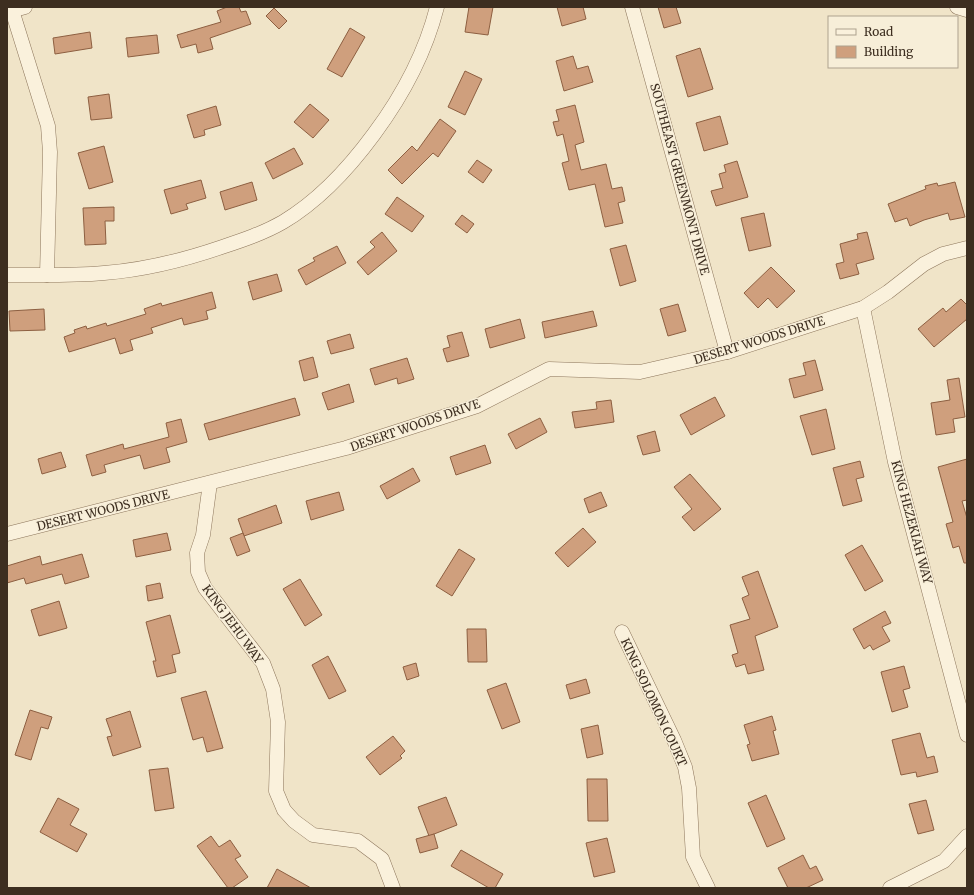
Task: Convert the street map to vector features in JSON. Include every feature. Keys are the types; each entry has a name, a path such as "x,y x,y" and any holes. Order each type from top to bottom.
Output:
{"street":[{"path":"7,275 83,274 126,271 180,260 249,238 267,230 300,211 330,186 367,143 386,118 417,65 428,38 437,7"},
{"name":"SOUTHEAST GREENMONT DRIVE","path":"632,7 727,352"},
{"path":"957,7 967,10"},
{"path":"14,9 48,126 50,152 47,275"},
{"name":"DESERT WOODS DRIVE","path":"7,534 346,448 477,406 549,368 640,372 727,352 863,308 888,292 924,264 943,254 967,248"},
{"name":"KING HEZEKIAH WAY","path":"863,308 896,462 967,735"},
{"name":"KING JEHU WAY","path":"210,483 203,535 197,553 198,572 205,588 263,662 273,689 278,722 276,791 284,810 294,821 314,835 358,841 382,859 393,888"},
{"name":"KING SOLOMON COURT","path":"622,632 674,740 685,767 689,788 693,857 708,888"},
{"path":"890,888 944,861 967,836"}],"building":[{"path":"227,7 239,7 241,12 246,11 251,24 210,38 213,49 198,53 196,44 181,48 177,35 221,22 217,11"},
{"path":"469,7 493,7 488,35 465,32"},
{"path":"557,7 583,7 586,19 562,26"},
{"path":"658,7 676,7 681,23 664,28"},
{"path":"274,8 287,21 279,29 266,16"},
{"path":"350,28 365,37 342,77 327,69"},
{"path":"90,32 92,48 55,54 53,38"},
{"path":"157,35 159,53 128,57 126,38"},
{"path":"700,48 713,89 688,97 676,56"},
{"path":"573,56 577,69 588,66 593,82 564,91 556,61"},
{"path":"465,71 482,79 465,115 448,107"},
{"path":"109,94 112,118 91,120 88,97"},
{"path":"310,104 329,120 313,138 294,122"},
{"path":"575,105 584,142 575,145 581,170 606,164 612,189 622,187 625,201 618,203 623,223 605,227 595,184 569,190 562,163 569,161 563,134 557,136 553,122 559,121 556,110"},
{"path":"216,106 221,125 204,130 205,135 194,138 187,115"},
{"path":"720,116 728,144 704,151 696,123"},
{"path":"440,119 456,131 438,157 433,153 402,184 388,170 412,146 417,151"},
{"path":"104,146 113,182 89,189 78,153"},
{"path":"294,148 303,164 273,179 265,163"},
{"path":"477,160 492,170 483,183 468,172"},
{"path":"737,161 748,197 716,206 711,191 723,188 719,174 726,172 724,165"},
{"path":"201,180 206,198 186,204 188,209 171,214 164,190"},
{"path":"252,182 257,200 225,210 220,192"},
{"path":"955,182 965,217 950,220 948,213 910,226 907,218 895,222 888,204 926,189 925,186 937,183 938,186"},
{"path":"397,197 424,216 412,232 385,214"},
{"path":"114,207 114,221 105,221 106,244 85,245 83,208"},
{"path":"764,213 771,246 749,251 741,218"},
{"path":"462,215 474,224 467,233 455,224"},
{"path":"382,232 397,251 368,275 357,262 375,247 370,242"},
{"path":"867,232 874,259 856,264 859,274 840,279 836,264 844,262 840,244 858,239 857,234"},
{"path":"626,245 636,281 620,286 610,249"},
{"path":"337,246 346,263 306,285 298,270 315,261 313,258"},
{"path":"771,267 795,291 777,308 768,298 758,308 744,293"},
{"path":"277,274 282,291 253,300 248,282"},
{"path":"212,292 216,308 206,311 208,319 184,325 182,318 151,328 153,333 130,340 133,350 120,354 115,338 69,352 64,337 75,333 74,330 86,326 87,329 106,323 107,326 146,314 144,309 161,303 162,306"},
{"path":"961,299 967,305 967,319 934,347 918,329 943,308 946,312"},
{"path":"678,304 686,331 668,336 660,309"},
{"path":"44,309 45,330 10,331 9,311"},
{"path":"593,311 597,326 545,338 542,322"},
{"path":"520,319 525,338 490,348 485,329"},
{"path":"462,332 469,356 447,362 443,349 450,347 447,336"},
{"path":"350,334 354,348 331,354 327,341"},
{"path":"313,357 318,377 304,381 299,361"},
{"path":"407,358 414,379 398,384 397,378 375,385 370,369"},
{"path":"815,360 823,390 794,398 789,379 806,375 803,363"},
{"path":"959,378 965,417 953,419 955,432 936,435 931,403 950,400 947,380"},
{"path":"349,384 354,402 328,410 322,393"},
{"path":"715,397 725,416 691,435 680,415"},
{"path":"295,398 300,415 209,440 204,424"},
{"path":"611,400 614,422 575,428 572,412 597,409 596,402"},
{"path":"826,409 835,449 812,455 800,416"},
{"path":"540,418 547,432 516,449 508,434"},
{"path":"181,419 187,442 166,448 170,462 144,469 140,455 104,465 106,472 92,476 86,455 123,444 124,449 169,437 166,423"},
{"path":"655,431 660,451 643,455 637,436"},
{"path":"485,445 491,463 456,475 450,457"},
{"path":"61,452 66,467 42,474 38,459"},
{"path":"967,459 967,500 962,501 967,518 967,563 964,563 959,546 953,548 946,524 953,522 938,467"},
{"path":"860,461 864,477 856,479 862,501 843,506 833,468"},
{"path":"413,468 420,481 387,499 380,486"},
{"path":"690,474 721,509 694,531 682,517 692,509 674,487"},
{"path":"339,492 344,510 311,520 306,501"},
{"path":"601,492 607,506 589,513 584,499"},
{"path":"276,505 282,523 244,536 238,519"},
{"path":"583,528 596,542 568,567 555,553"},
{"path":"167,533 171,550 136,557 133,540"},
{"path":"243,533 250,551 237,556 230,538"},
{"path":"862,545 883,581 865,591 845,555"},
{"path":"459,549 475,559 452,596 436,586"},
{"path":"82,554 89,577 65,584 62,574 26,584 24,578 7,583 7,566 40,556 42,565"},
{"path":"758,571 778,627 755,636 764,670 748,674 745,664 736,667 732,655 738,653 730,625 750,619 742,598 749,595 742,577"},
{"path":"300,579 322,615 305,626 283,589"},
{"path":"160,583 163,598 148,601 146,586"},
{"path":"59,601 67,628 39,636 31,610"},
{"path":"885,611 891,623 882,627 890,641 873,650 870,645 864,649 853,629"},
{"path":"170,615 180,653 172,655 176,672 157,677 153,661 156,661 146,622"},
{"path":"467,629 486,629 487,662 468,662"},
{"path":"328,656 346,691 329,699 312,665"},
{"path":"416,663 419,676 407,680 403,667"},
{"path":"904,666 910,688 903,690 908,707 892,712 881,672"},
{"path":"586,679 590,693 570,699 566,685"},
{"path":"506,683 520,722 502,729 487,690"},
{"path":"206,691 223,748 207,752 203,737 193,740 181,698"},
{"path":"30,710 52,717 48,729 41,727 31,760 15,755"},
{"path":"130,711 141,747 113,756 107,737 112,736 106,719"},
{"path":"772,716 776,730 773,731 779,754 752,761 747,745 750,744 744,725"},
{"path":"598,725 603,754 587,758 581,729"},
{"path":"920,733 927,758 934,756 938,772 917,777 916,772 901,775 892,740"},
{"path":"393,736 405,751 400,756 402,758 380,775 366,757"},
{"path":"168,768 174,808 155,811 149,770"},
{"path":"587,779 607,779 608,821 588,821"},
{"path":"766,795 785,839 767,847 748,803"},
{"path":"446,797 457,825 429,836 418,807"},
{"path":"58,798 79,809 70,825 87,834 77,852 40,832"},
{"path":"926,800 934,830 918,834 909,804"},
{"path":"434,834 438,848 420,853 416,839"},
{"path":"211,836 219,847 230,840 241,856 235,859 248,877 232,888 228,888 197,846"},
{"path":"607,838 615,872 594,877 586,843"},
{"path":"461,850 503,874 495,888 489,888 451,866"},
{"path":"803,855 810,869 816,866 823,880 806,888 788,888 778,868"},
{"path":"277,869 311,888 267,888"}]}
